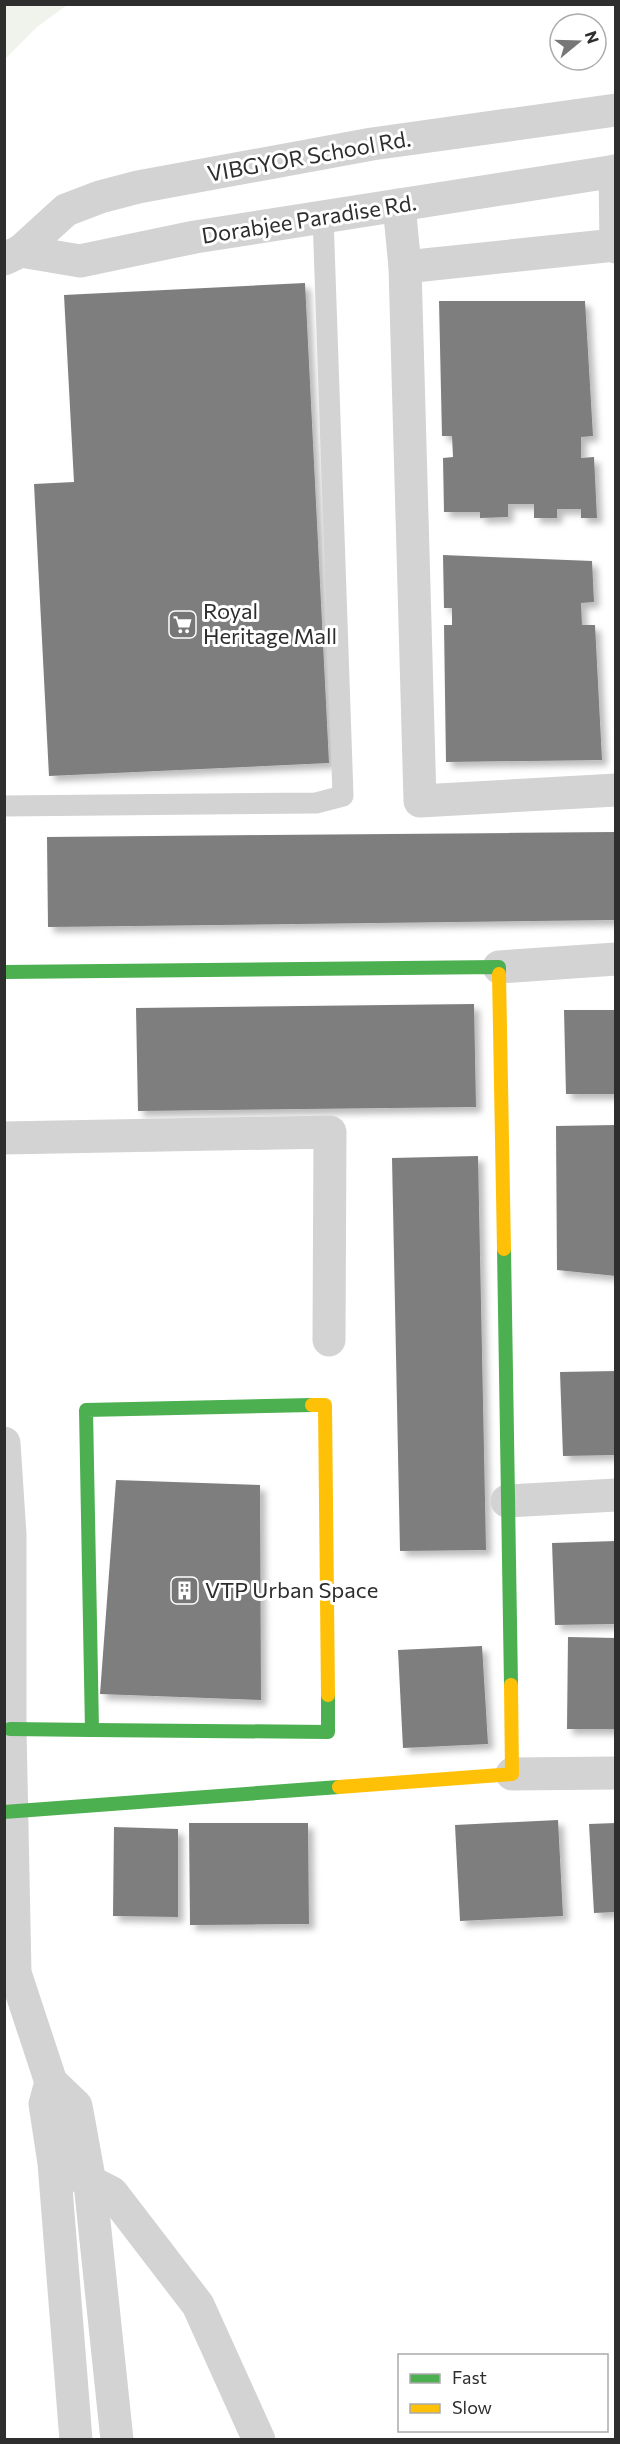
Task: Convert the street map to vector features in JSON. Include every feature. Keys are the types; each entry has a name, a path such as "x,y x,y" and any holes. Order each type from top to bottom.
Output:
{"street":[{"name":"VIBGYOR School Rd.","path":"13,255 66,210 100,197 138,187 372,144 615,110"},
{"name":"Dorabjee Paradise Rd.","path":"13,255 80,261 195,237 615,171"},
{"path":"405,267 615,246 615,171"},
{"path":"399,205 405,267 420,801 615,790"},
{"path":"4,972 499,967 615,959"},
{"path":"499,967 512,1774"},
{"path":"4,1138 330,1132 329,1340"},
{"path":"10,1729 92,1730 328,1732 325,1405 86,1410 92,1730"},
{"path":"4,1443 10,1535 8,1812 15,1973 51,2082 76,2106 90,2183 117,2439"},
{"path":"507,1501 615,1495"},
{"path":"8,1812 512,1774 615,1773"},
{"path":"51,2082 45,2104 54,2163 76,2439"},
{"path":"54,2163 112,2193 198,2305 259,2439"}],"lane":[{"path":"4,806 316,802 343,796 324,216"}],"shaded area":[{"path":"5,4 67,5 37,27 5,59"}],"building":[{"name":"Royal Heritage Mall","path":"305,283 329,763 49,776 34,484 74,482 64,295"},
{"path":"439,301 585,301 593,436 581,437 581,458 594,457 597,518 581,518 581,509 557,509 557,518 534,518 534,504 508,504 508,517 480,518 480,512 444,512 443,458 453,457 452,436 442,436"},
{"path":"443,555 592,561 594,602 581,603 582,625 595,625 602,760 446,762 444,625 452,625 452,608 444,608"},
{"path":"616,832 616,920 48,927 47,837"},
{"path":"474,1004 476,1107 138,1111 136,1008"},
{"path":"564,1010 616,1010 616,1094 566,1094"},
{"path":"616,1125 616,1276 557,1270 556,1126"},
{"path":"478,1156 486,1550 400,1551 392,1158"},
{"path":"616,1371 616,1455 563,1456 560,1372"},
{"name":"VTP Urban Space","path":"116,1480 260,1485 261,1700 100,1694"},
{"path":"616,1541 616,1624 555,1625 552,1543"},
{"path":"568,1637 616,1638 616,1729 567,1729"},
{"path":"482,1646 488,1744 403,1748 398,1650"},
{"path":"558,1820 563,1916 460,1921 455,1825"},
{"path":"189,1823 308,1823 309,1924 190,1925"},
{"path":"616,1823 616,1912 594,1913 589,1824"},
{"path":"114,1827 178,1829 178,1917 113,1916"}],"traffic: fast":[{"path":"4,972 499,967 499,974"},
{"path":"504,1249 511,1685"},
{"path":"10,1729 92,1730 86,1410 312,1405"},
{"path":"92,1730 328,1732 328,1695"},
{"path":"4,1812 339,1787"}],"traffic: slow":[{"path":"499,974 504,1249"},
{"path":"312,1405 325,1405 328,1695"},
{"path":"339,1787 512,1774 511,1685"}],"place":[{"name":"Royal Heritage Mall","path":"182,624"},
{"name":"VTP Urban Space","path":"184,1590"}]}
